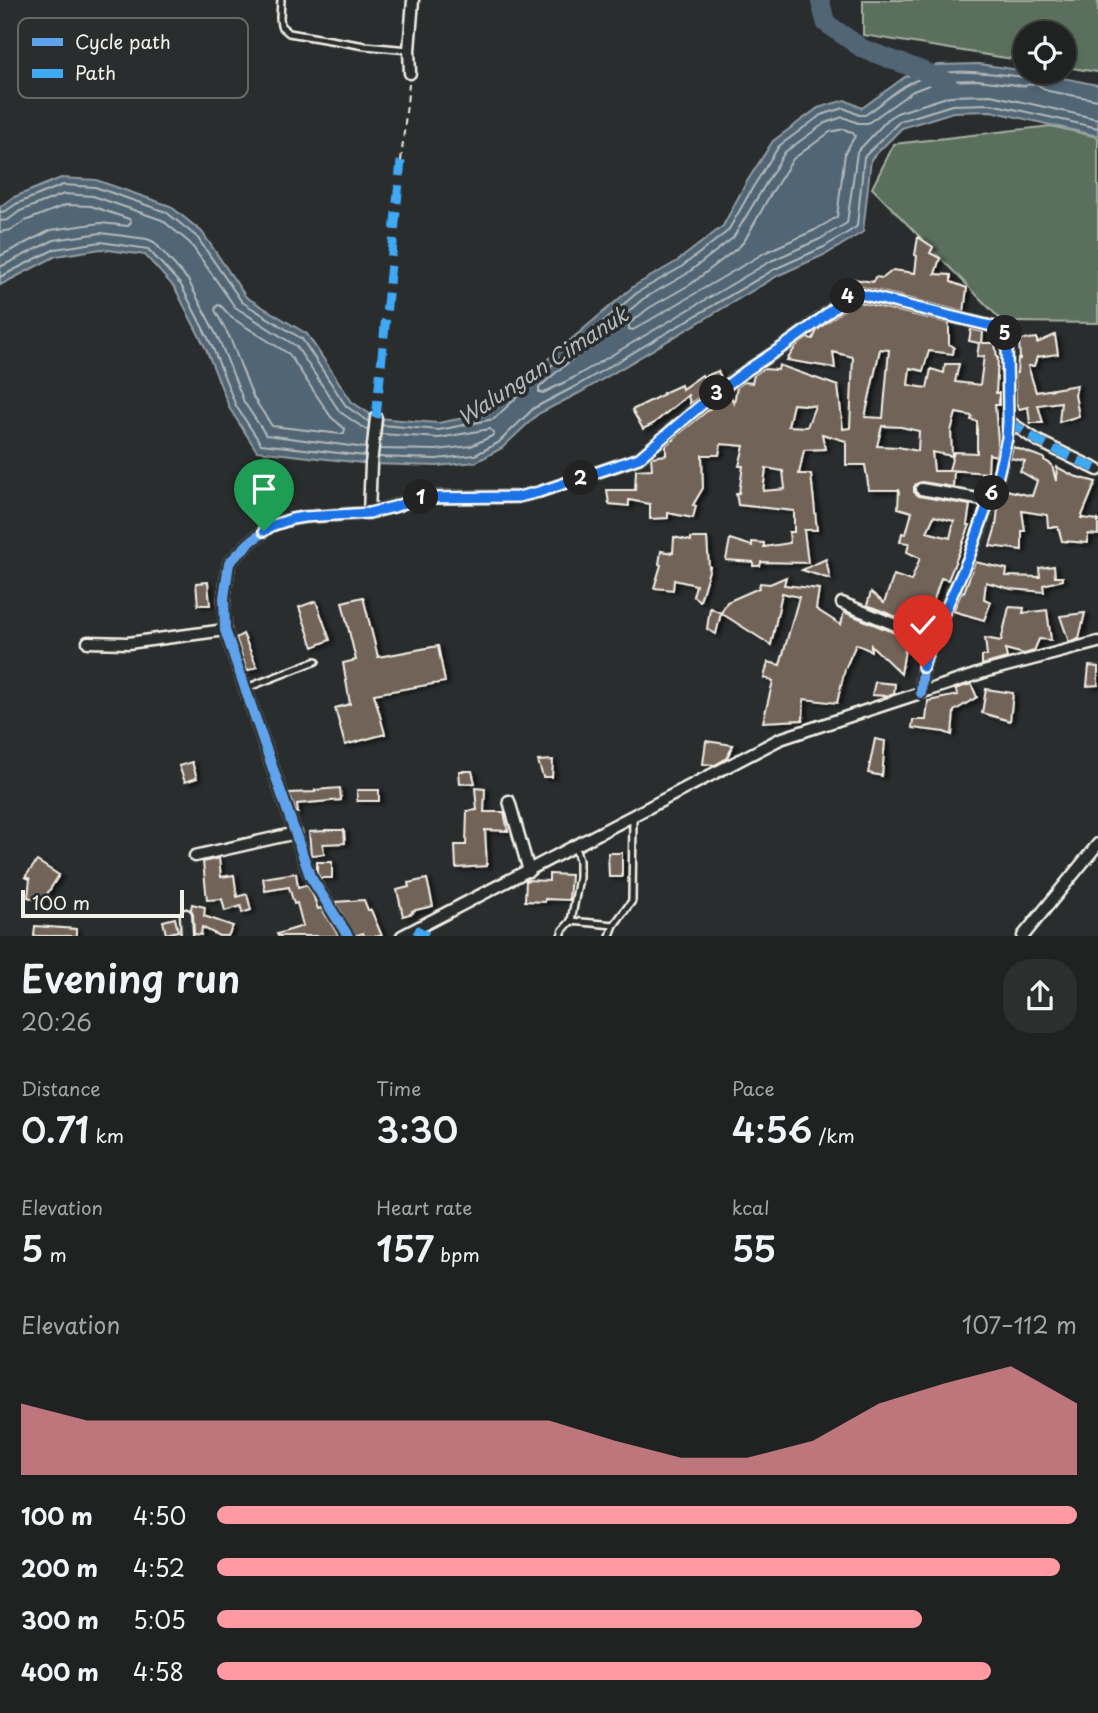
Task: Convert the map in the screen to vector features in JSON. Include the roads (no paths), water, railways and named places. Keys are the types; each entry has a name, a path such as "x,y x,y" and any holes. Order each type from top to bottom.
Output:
{"street":[{"path":"410,73 413,0"},
{"path":"348,936 310,876 225,630 223,611 229,562 249,542 271,526 304,517 369,513 424,497 518,497 639,458 715,394 805,331 847,297 855,294 1002,330 1007,342 1007,438 998,475 969,557 925,660 921,693"},
{"path":"369,513 376,418"},
{"path":"1008,421 1038,441 1098,470"},
{"path":"921,489 989,501"},
{"path":"842,603 932,640"},
{"path":"88,642 128,643 225,630"},
{"path":"402,936 780,739 986,671 1098,642"},
{"path":"509,802 528,871"},
{"path":"195,856 296,832"},
{"path":"1023,936 1098,844"},
{"path":"186,915 187,936"}],"lane":[{"path":"281,0 281,26 289,33 365,46 410,50"},
{"path":"244,689 316,661"},
{"path":"610,936 614,925 632,901 633,817"},
{"path":"561,936 571,921 579,878 579,860 575,847"},
{"path":"571,921 614,925"}],"water":[{"name":"Walungan Cimanuk","path":"979,64 1013,69 1013,84 1076,84 1076,81 1098,85 1098,136 991,111 953,112 902,128 871,159 863,232 828,253 779,275 581,392 538,414 502,448 476,462 437,466 371,464 257,451 230,409 206,349 175,288 145,255 101,249 56,256 0,285 0,207 12,198 61,178 96,180 170,206 202,232 246,297 307,334 352,402 376,418 438,423 490,413 534,371 634,286 676,262 723,226 773,141 818,108 845,100 862,108 905,77 937,65"}],"waterway":[{"path":"820,0 826,23 863,49 947,82"}]}
